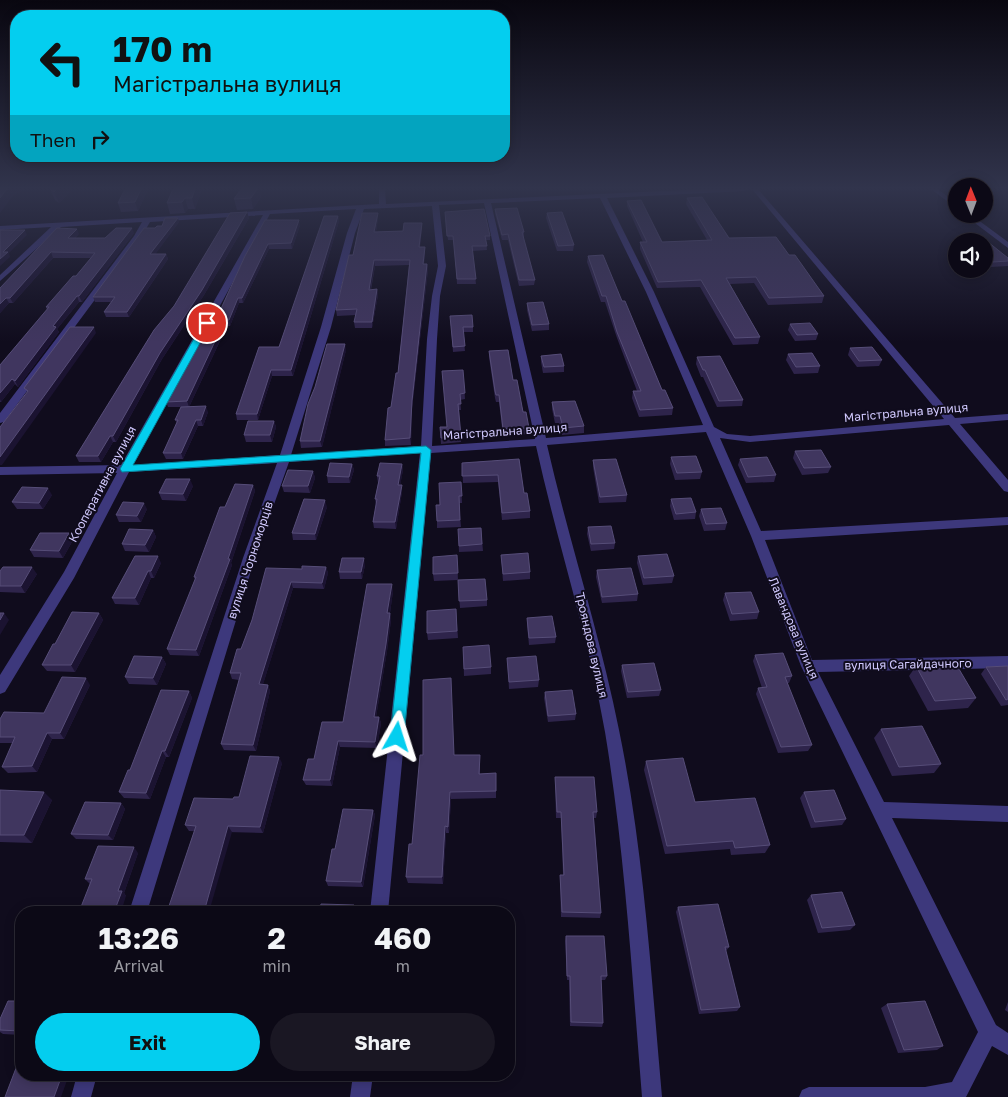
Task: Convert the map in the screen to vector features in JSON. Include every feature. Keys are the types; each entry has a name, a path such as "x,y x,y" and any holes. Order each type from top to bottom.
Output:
{"street":[{"path":"0,279 41,240"},
{"path":"0,420 134,240"},
{"name":"Кооперативна вулиця","path":"0,688 68,576 125,469 253,240"},
{"name":"вулиця Чорноморців","path":"140,906 249,558 284,458 326,327 349,240"},
{"path":"380,906 426,450 432,339 436,296 442,266 439,240"},
{"name":"Трояндова вулиця","path":"496,240 549,478 588,625 612,732 632,862 652,1097"},
{"name":"Лавандова вулиця","path":"625,240 650,292 757,536 808,666 881,810 989,1032 1008,1045"},
{"path":"798,240 1008,488"},
{"name":"Магістральна вулиця","path":"0,471 125,469 542,442 709,428 725,437 750,439 1008,417"},
{"path":"757,536 1008,521"},
{"name":"вулиця Сагайдачного","path":"808,666 1008,662"},
{"path":"881,810 1008,814"},
{"path":"809,1097 925,1097 958,1091 989,1032"},
{"path":"81,1097 86,1081"},
{"path":"360,1097 362,1081"}],"building":[{"path":"0,240 15,240 3,252 8,252 0,259"},
{"path":"45,240 122,240 53,326 56,327 15,381 12,379 0,393 0,365 49,307 46,307 95,253 51,252 10,298 6,298 0,304 0,288"},
{"path":"135,240 161,240 150,254 166,254 127,312 104,312 115,297 93,297"},
{"path":"214,240 231,240 202,290 160,353 113,436 110,436 98,456 76,456 154,330 174,306"},
{"path":"254,240 292,240 291,243 268,244 242,298 238,298 229,320 225,320 187,401 166,402 199,340 203,340 215,313 219,313"},
{"path":"316,240 331,240 291,370 271,370 257,414 236,414 259,347 279,347"},
{"path":"356,240 420,240 419,247 425,247 423,264 427,264 412,401 410,438 385,440 388,408 391,407 396,373 398,373 410,260 374,260 369,290 377,289 372,322 354,322 357,309 336,310 349,255 353,255"},
{"path":"453,240 486,240 487,246 472,246 476,279 457,279"},
{"path":"509,240 524,240 535,280 519,280"},
{"path":"556,240 572,240 574,245 558,246"},
{"path":"661,240 662,242 778,240 789,255 795,255 824,296 769,298 756,277 726,278 760,337 735,338 701,280 658,282 640,242"},
{"path":"993,246 1008,258 1008,261 993,262"},
{"path":"603,255 622,301 625,301 662,390 665,390 673,408 640,410 633,391 641,391 617,332 606,296 602,296 588,256"},
{"path":"543,302 549,324 532,325 527,303"},
{"path":"472,315 473,327 463,327 465,346 453,347 450,316"},
{"path":"810,323 818,334 797,335 790,324"},
{"path":"70,327 94,327 0,457 0,427 28,391 24,388"},
{"path":"327,344 345,344 320,441 300,441 308,404 315,387"},
{"path":"872,347 882,360 859,361 850,348"},
{"path":"508,350 513,380 517,380 523,412 526,412 529,428 503,429 499,395 496,395 495,391 489,351"},
{"path":"812,353 820,366 796,367 788,354"},
{"path":"561,354 564,366 544,367 541,356"},
{"path":"720,356 743,400 719,401 697,357"},
{"path":"463,370 465,393 460,394 461,404 458,404 461,436 441,438 440,427 447,427 442,371"},
{"path":"575,401 584,426 563,428 560,416 555,416 552,402"},
{"path":"206,406 201,420 196,420 181,453 163,453 178,420 175,420 181,407"},
{"path":"248,421 274,421 270,435 244,435"},
{"path":"821,450 831,467 804,468 795,451"},
{"path":"696,456 702,472 677,473 671,457"},
{"path":"767,457 776,475 748,477 740,459"},
{"path":"519,459 524,493 527,493 530,511 502,513 498,475 462,476 462,463"},
{"path":"616,459 627,495 600,497 593,460"},
{"path":"330,463 352,464 349,477 327,476"},
{"path":"380,463 402,464 398,485 402,485 395,522 373,522 380,476 377,476"},
{"path":"288,470 313,471 308,486 282,486"},
{"path":"166,479 190,479 183,494 159,493"},
{"path":"461,482 462,496 459,496 460,520 437,521 436,505 440,505 439,483"},
{"path":"235,484 253,485 228,559 230,559 196,650 167,649 196,577 194,577 220,507 225,507"},
{"path":"22,487 48,488 39,503 12,502"},
{"path":"691,498 696,512 676,514 671,499"},
{"path":"304,499 325,500 315,534 292,533"},
{"path":"123,502 144,503 137,516 116,515"},
{"path":"721,508 727,523 706,524 701,509"},
{"path":"611,526 615,543 591,544 588,527"},
{"path":"481,528 482,544 459,546 458,529"},
{"path":"129,529 153,530 145,545 122,544"},
{"path":"40,533 69,533 59,551 30,550"},
{"path":"528,553 530,572 503,574 501,555"},
{"path":"667,554 674,576 644,578 638,556"},
{"path":"457,555 458,573 433,574 433,557"},
{"path":"135,556 158,556 151,571 148,571 135,598 112,598"},
{"path":"342,558 364,558 361,572 339,572"},
{"path":"302,566 326,567 322,583 291,582 259,684 268,685 253,745 221,744 241,673 230,673 237,649 241,649 252,620 266,568 302,569"},
{"path":"3,567 32,567 21,586 0,586 0,571"},
{"path":"631,568 638,594 602,597 597,570"},
{"path":"485,579 487,600 459,601 458,580"},
{"path":"367,584 392,584 387,613 390,613 386,644 374,717 379,717 375,742 338,741 330,780 303,780 308,759 314,759 322,722 343,722"},
{"path":"751,592 759,612 732,614 725,593"},
{"path":"456,609 457,631 427,633 427,611"},
{"path":"72,612 99,613 71,665 42,665 53,644 55,644"},
{"path":"552,616 556,637 529,638 527,618"},
{"path":"489,645 491,667 464,669 463,647"},
{"path":"783,653 792,676 785,677 812,745 781,747 758,688 767,687 755,655"},
{"path":"134,656 162,657 153,678 125,677"},
{"path":"536,656 539,680 509,682 507,658"},
{"path":"654,663 661,690 628,692 622,665"},
{"path":"956,664 976,698 935,701 916,666"},
{"path":"1008,666 1008,699 1006,700 986,667"},
{"path":"62,677 86,678 60,733 47,733 32,766 2,767 15,737 0,737 0,719 4,712 44,713"},
{"path":"451,678 454,755 480,755 479,774 496,773 496,791 450,792 448,827 445,826 442,877 406,877 409,844 412,844 420,755 423,755 423,680"},
{"path":"161,690 189,691 165,751 162,751 146,793 119,792 128,770 130,770"},
{"path":"572,690 576,714 548,716 545,692"},
{"path":"922,726 941,764 899,767 881,729"},
{"path":"250,756 279,757 260,827 228,826 206,906 169,906 196,826 185,825 194,798 233,799 234,797 239,797"},
{"path":"683,758 695,802 755,798 770,845 735,848 733,841 667,846 646,761"},
{"path":"555,777 594,777 597,812 593,812 601,913 562,912 560,875 564,875 561,812 557,812"},
{"path":"0,790 44,792 24,835 0,835"},
{"path":"834,790 846,819 815,822 804,792"},
{"path":"85,802 121,803 108,835 71,834"},
{"path":"343,809 373,810 361,882 326,881 332,849 335,849"},
{"path":"98,846 134,847 118,891 122,891 116,906 81,906 92,879 85,879"},
{"path":"842,892 855,925 822,928 811,895"},
{"path":"321,904 354,905 354,906 320,906"},
{"path":"718,904 729,947 725,947 740,1007 701,1010 678,907"},
{"path":"566,936 604,936 607,976 601,976 603,1023 571,1022 570,976 567,976"},
{"path":"8,1001 15,1001 15,1031 0,1030 0,1019"},
{"path":"925,1001 943,1046 904,1050 887,1004"},
{"path":"15,1071 15,1081 60,1081 54,1097 5,1097"}],"route":[{"path":"207,323 125,469 426,450 397,737"}]}
